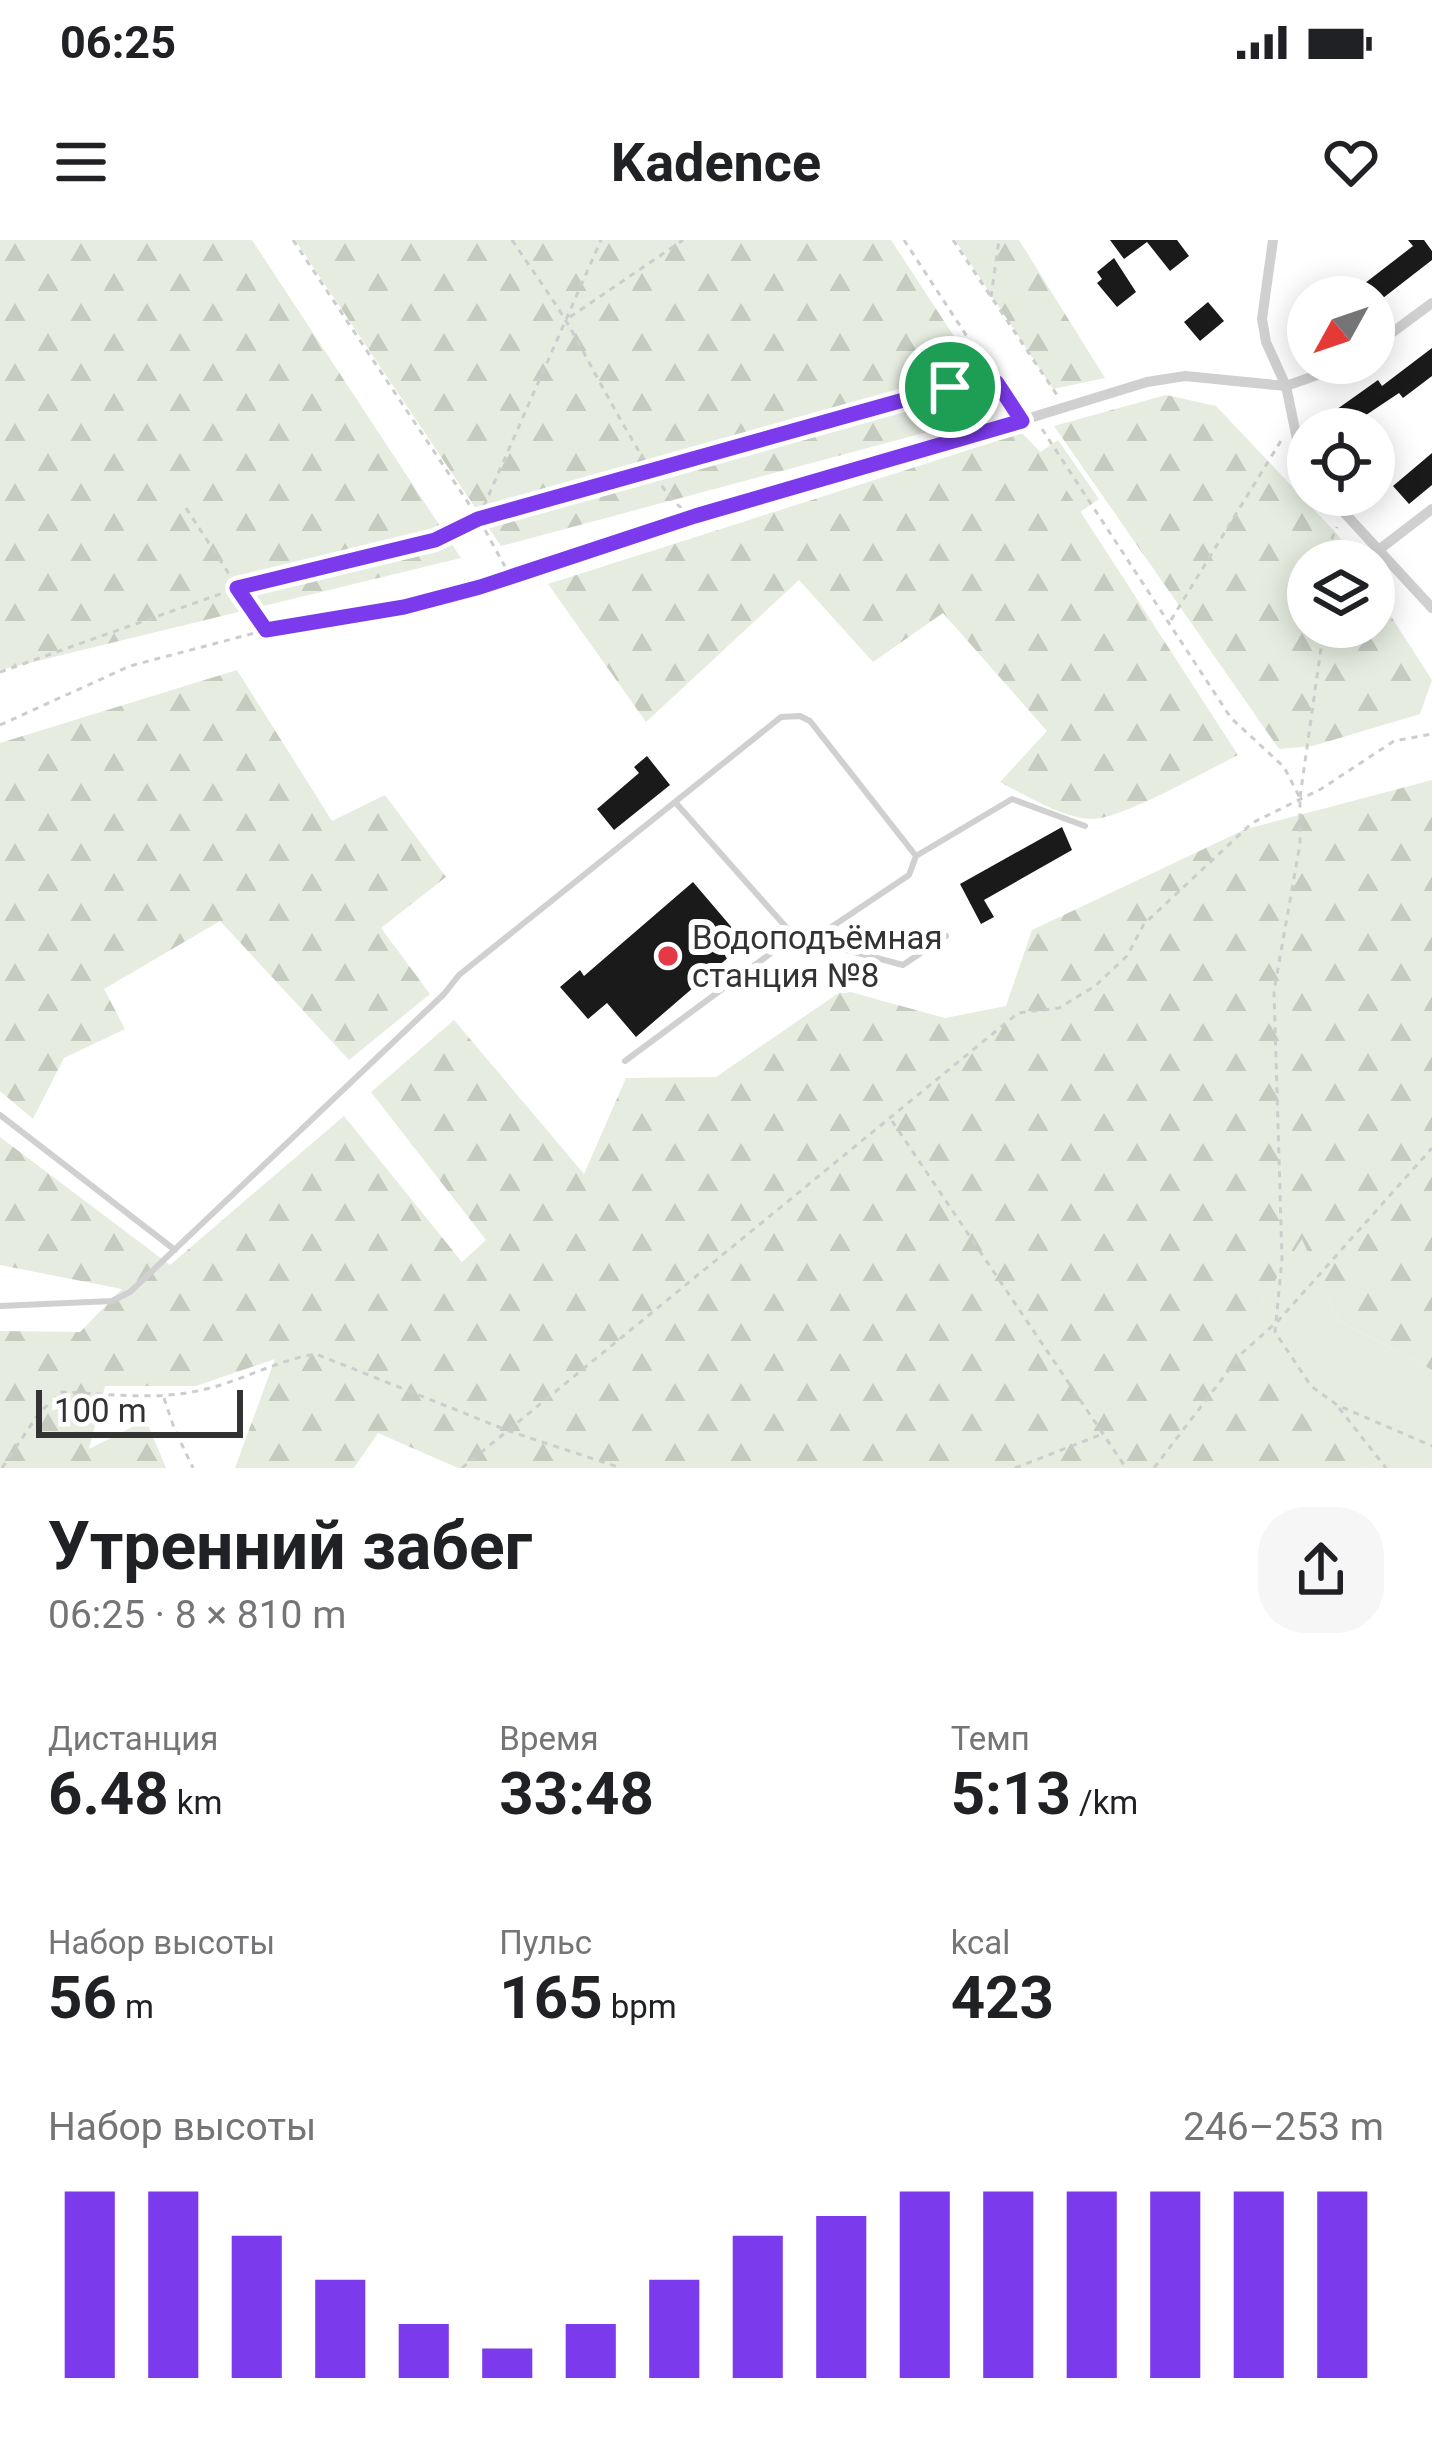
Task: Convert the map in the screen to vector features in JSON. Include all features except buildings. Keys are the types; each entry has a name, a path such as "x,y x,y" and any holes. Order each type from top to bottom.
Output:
{"street":[{"path":"1273,240 1262,319 1290,408"},
{"path":"1395,330 1432,303"},
{"path":"695,516 1147,382 1185,376 1292,384"},
{"path":"1391,540 1432,508"},
{"path":"1346,516 1366,540"},
{"path":"1395,571 1432,608"}],"lane":[{"path":"0,1306 112,1301 130,1292 459,975 781,717 810,721 916,856"},
{"path":"809,942 909,875 916,856 1012,799 1085,826"},
{"path":"676,802 794,936 903,964 946,936"},
{"path":"625,1061 794,936"},
{"path":"0,1115 175,1250"}],"path":[{"path":"293,240 510,575"},
{"path":"512,240 566,320 652,471 674,503 695,516"},
{"path":"478,519 601,240"},
{"path":"566,320 683,240"},
{"path":"904,240 997,383 1029,419 1116,539 1231,718 1284,767 1300,799"},
{"path":"952,240 1065,408"},
{"path":"991,297 998,240"},
{"path":"0,672 237,588 435,540 478,519 950,387 997,383"},
{"path":"1169,622 1287,432"},
{"path":"186,508 266,630"},
{"path":"0,725 130,667 266,630 404,607 695,516"},
{"path":"1321,648 1300,799 1300,844 1274,991 1282,1259 1275,1332 1311,1386 1337,1405 1432,1446"},
{"path":"462,1468 1018,1013 1059,1008 1079,998 1126,956 1144,924 1252,823 1321,789 1394,741 1432,734"},
{"path":"891,1119 1126,1468"},
{"path":"1154,1468 1242,1353 1277,1321 1432,1148"},
{"path":"2,1468 39,1413 62,1392 164,1396 207,1389 290,1358 316,1354 509,1432 621,1468"},
{"path":"164,1396 194,1468"},
{"path":"1337,1405 1386,1468"},
{"path":"1015,1468 1102,1435"}],"green space":[{"path":"0,240 252,240 461,558 0,670"},
{"path":"295,240 891,240 978,373 946,427 501,546"},
{"path":"955,240 1019,240 1105,378 1053,389"},
{"path":"1166,395 1216,406 1287,481 1287,516 1320,516 1341,540 1287,540 1287,648 1395,648 1395,623 1432,680 1420,714 1313,746 1279,749 1054,426"},
{"path":"1022,433 1045,457 1238,755 1121,812 1077,817 1000,782 1047,731 943,613 873,662 799,580 646,722 548,584"},
{"path":"1058,440 1099,499 1070,519 1029,460"},
{"path":"237,670 332,821 385,795 446,877 381,928 430,994 349,1060 220,921 104,989 125,1029 64,1058 33,1119 0,1091 0,743"},
{"path":"1432,780 1432,1370 1338,1320 1302,1239 1263,1299 1248,1334 1362,1468 458,1468 378,1433 354,1468 235,1468 275,1359 196,1386 105,1386 89,1449 146,1420 166,1468 0,1468 0,1331 80,1332 122,1289 0,1265 0,1137 170,1265 344,1116 462,1262 486,1240 371,1092 454,1020 584,1174 626,1078 716,1077 843,990 945,1018 1006,1006 1032,930 1246,829"},
{"path":"1302,1238 1338,1320 1432,1370 1432,1468 1362,1468 1247,1334"}],"place":[{"name":"Водоподъёмная станция №8","path":"668,956"}],"route":[{"path":"997,383 1022,421 404,607 266,630 237,588 435,540 478,519 950,387 997,383"}]}
